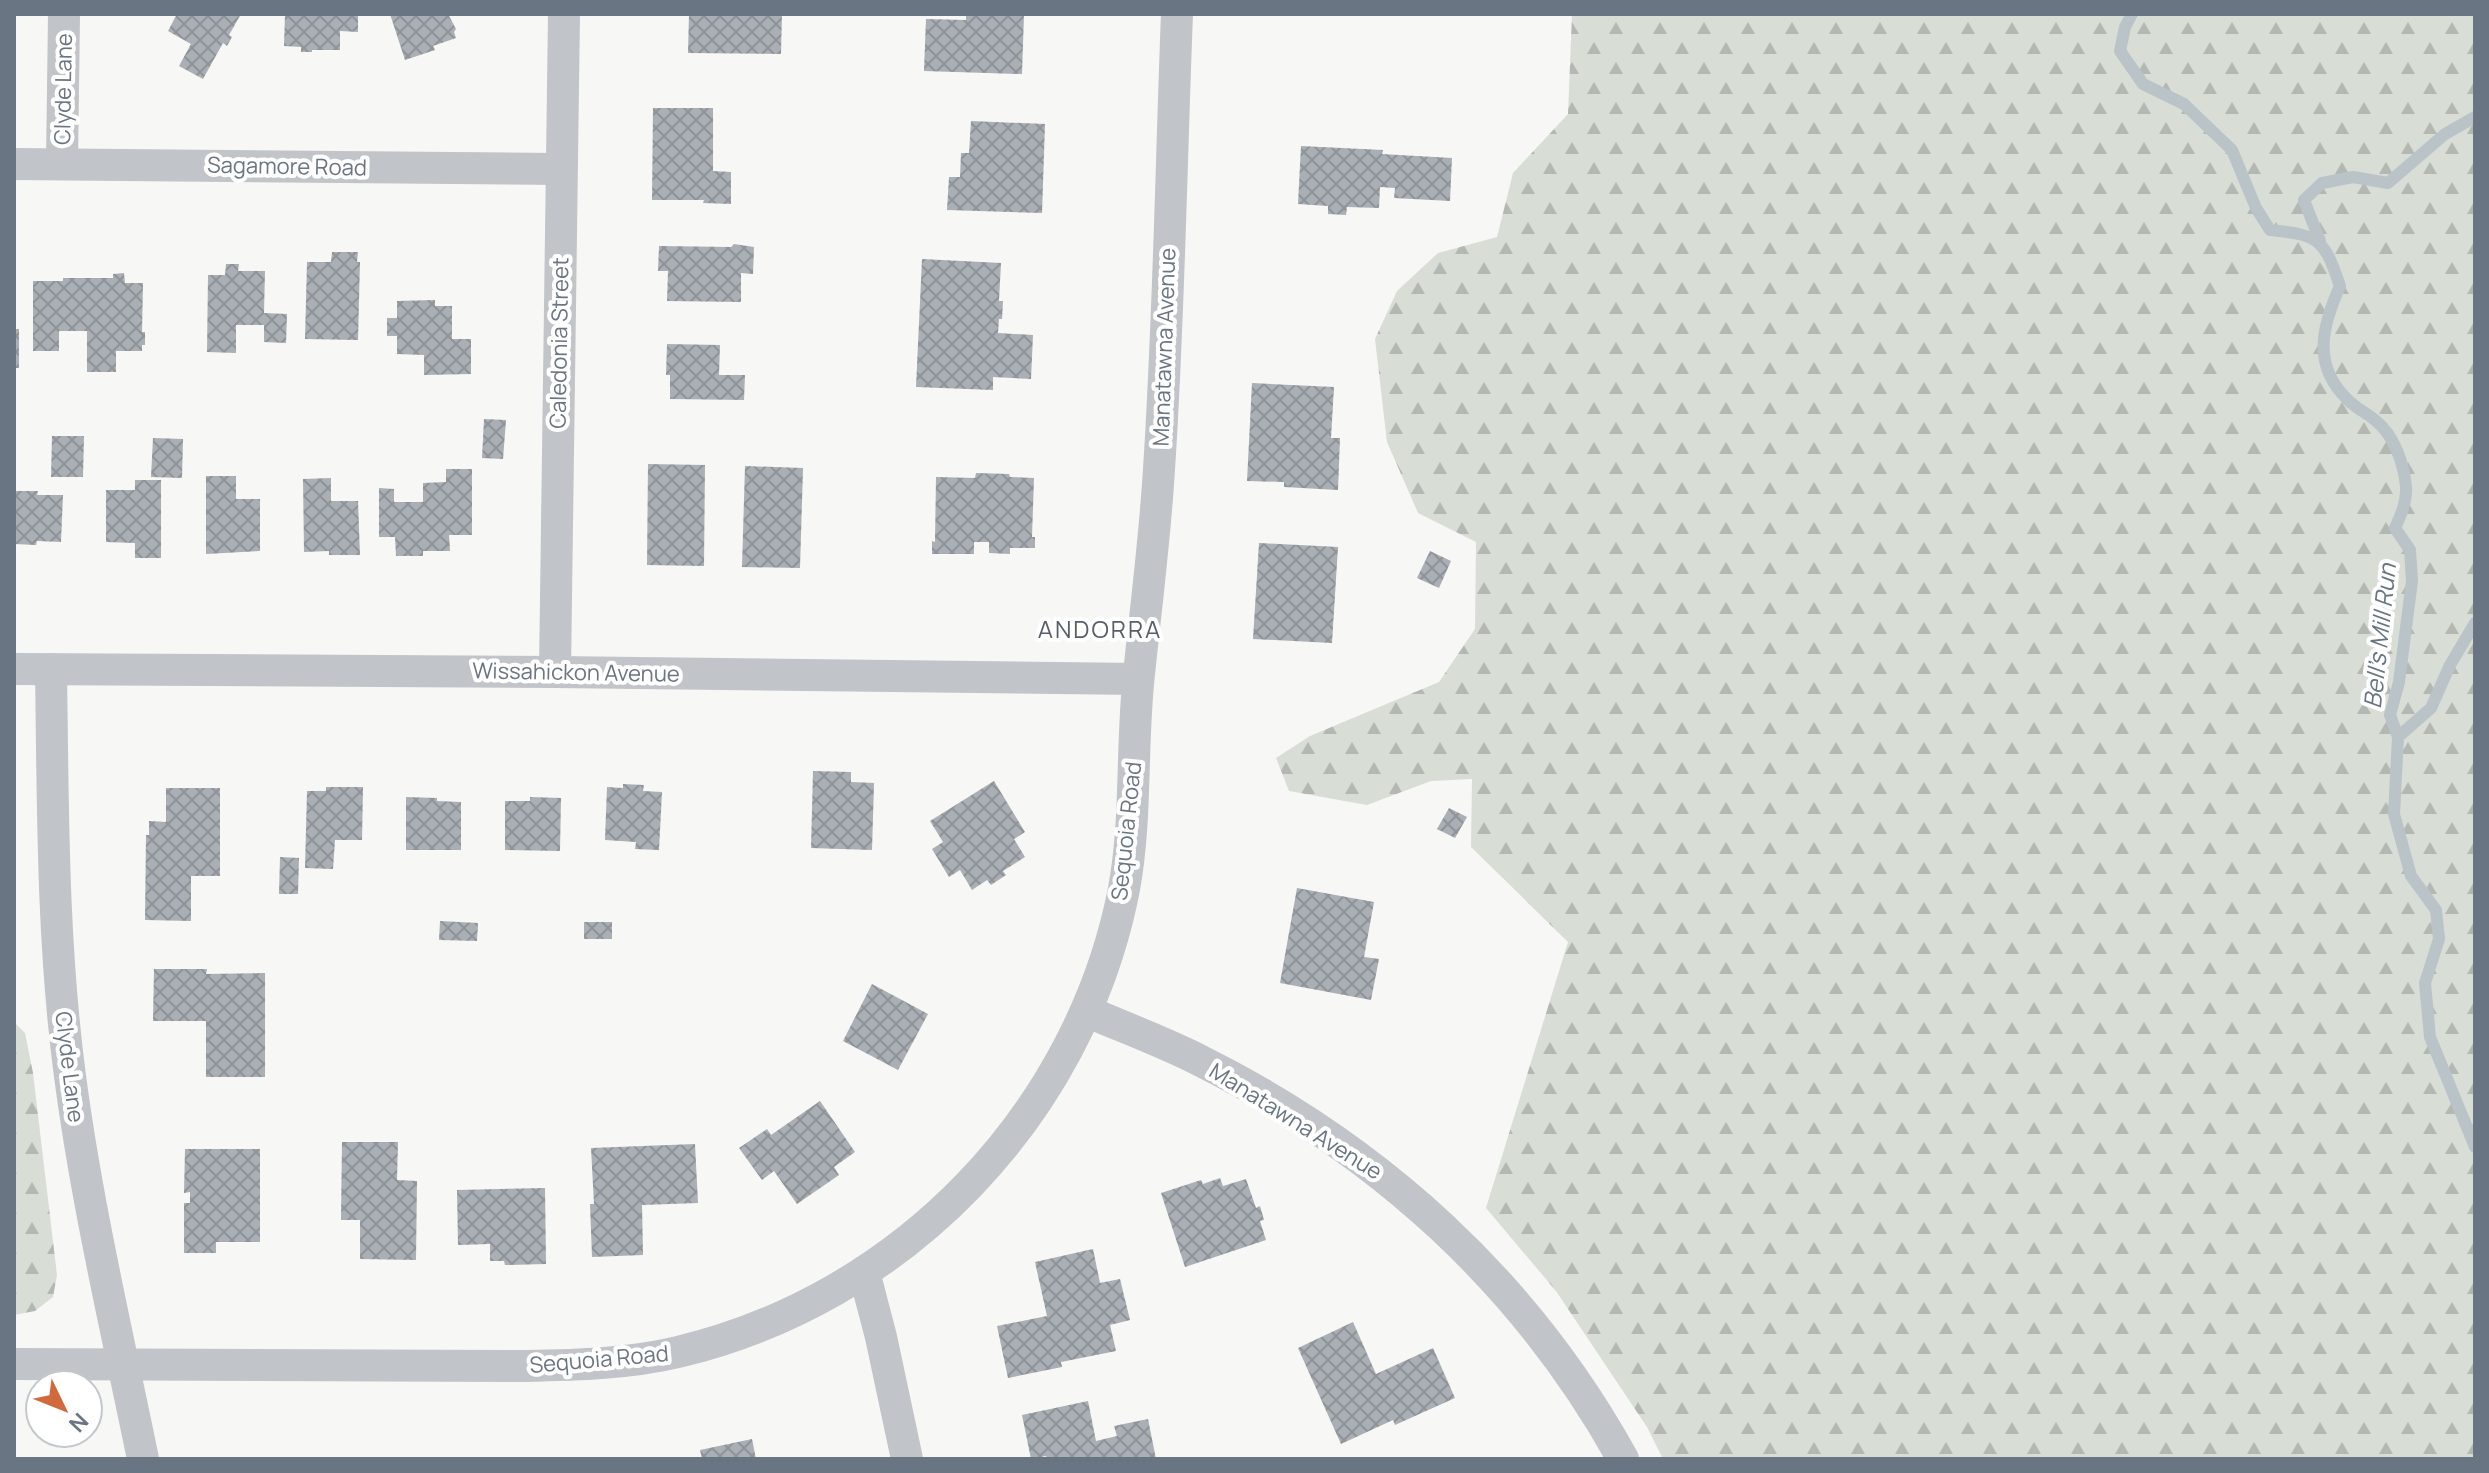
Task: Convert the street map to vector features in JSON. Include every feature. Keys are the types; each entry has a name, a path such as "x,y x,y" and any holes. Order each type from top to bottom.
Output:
{"street":[{"name":"Clyde Lane","path":"62,163 64,14"},
{"name":"Caledonia Street","path":"555,672 564,14"},
{"name":"Manatawna Avenue","path":"1138,679 1159,470 1177,14"},
{"name":"Sagamore Road","path":"14,164 560,169"},
{"name":"Wissahickon Avenue","path":"14,669 1138,679"},
{"name":"Clyde Lane","path":"51,669 55,900 70,1076 85,1177 143,1459"},
{"name":"Sequoia Road","path":"14,1364 524,1366 625,1360 676,1352 725,1338 777,1318 864,1272 925,1227 986,1168 1042,1093 1086,1011 1124,889 1130,837 1138,679"},
{"name":"Manatawna Avenue","path":"1086,1011 1195,1057 1230,1076 1341,1144 1414,1200 1476,1259 1523,1312 1565,1365 1623,1459"},
{"path":"864,1272 907,1459"}],"green space":[{"path":"1572,14 2475,14 2475,1459 1663,1459 1647,1427 1556,1291 1486,1208 1568,942 1471,847 1472,779 1431,781 1367,805 1289,791 1276,758 1310,736 1439,682 1475,629 1476,542 1418,513 1387,442 1375,339 1397,291 1438,253 1497,237 1513,173 1568,114"},
{"path":"14,1022 25,1033 33,1073 57,1275 53,1297 35,1311 14,1315"}],"building":[{"path":"177,14 241,14 229,35 232,37 227,46 223,43 203,79 179,66 191,44 168,31"},
{"path":"285,14 358,14 358,32 340,31 340,50 301,52 301,47 284,46"},
{"path":"390,14 448,14 456,29 456,38 433,46 435,50 405,60"},
{"path":"689,14 782,14 781,54 688,53"},
{"path":"966,14 1024,14 1022,74 924,71 926,19 966,20"},
{"path":"653,108 713,108 713,171 731,172 731,204 703,203 704,200 652,200"},
{"path":"971,121 1045,124 1042,213 947,210 949,177 960,177 961,153 969,153"},
{"path":"1301,146 1383,150 1382,154 1452,158 1450,201 1394,198 1395,188 1380,187 1379,208 1347,207 1346,215 1328,214 1328,206 1298,204"},
{"path":"734,244 754,247 753,274 741,273 741,302 667,301 668,271 658,271 659,246 731,247"},
{"path":"332,252 358,252 358,340 305,339 307,262 331,262"},
{"path":"922,259 1001,263 999,301 1003,301 998,333 1033,335 1031,379 993,377 993,390 916,387"},
{"path":"226,264 239,264 238,271 265,271 264,313 287,314 286,343 264,342 264,325 236,325 236,353 207,352 208,275 225,275"},
{"path":"124,273 125,283 143,283 142,332 145,332 145,345 142,345 142,351 116,351 116,372 87,372 87,331 59,331 59,351 33,351 33,281 113,278 113,274"},
{"path":"435,300 435,306 452,306 452,339 471,339 471,374 424,375 424,355 397,354 397,336 387,336 387,318 397,318 397,301"},
{"path":"14,329 19,329 19,368 14,368"},
{"path":"667,344 720,345 719,375 745,375 744,400 670,399 670,375 666,375"},
{"path":"1252,383 1334,387 1331,438 1340,438 1338,490 1284,487 1284,482 1247,481"},
{"path":"484,419 506,420 503,459 482,458"},
{"path":"52,436 84,436 83,477 51,477"},
{"path":"153,438 183,439 182,478 151,477"},
{"path":"648,464 705,465 704,566 647,565"},
{"path":"745,466 803,468 800,568 742,567"},
{"path":"446,469 472,469 472,535 449,535 450,551 423,551 423,556 396,556 395,537 379,537 379,488 394,489 394,502 423,502 423,483 446,482"},
{"path":"976,473 1034,478 1032,537 1035,537 1035,548 1010,548 1010,554 989,553 989,542 974,542 974,554 932,554 936,477 975,478"},
{"path":"206,476 236,476 236,499 260,499 260,551 206,554"},
{"path":"331,478 331,501 358,501 360,555 304,552 303,479"},
{"path":"135,480 161,480 161,558 135,558 135,543 106,542 106,490 135,490"},
{"path":"14,491 63,495 61,542 14,544"},
{"path":"1259,543 1338,547 1332,643 1253,639"},
{"path":"1430,551 1451,561 1439,588 1417,578"},
{"path":"813,771 851,772 851,782 874,783 872,850 811,848"},
{"path":"994,781 1025,832 1014,839 1025,857 1003,871 1006,875 991,885 987,880 972,890 960,870 949,877 932,849 943,842 930,821"},
{"path":"623,784 644,785 643,791 662,792 659,850 635,849 636,842 605,840 607,787 623,788"},
{"path":"326,787 363,787 362,840 335,840 333,869 305,868 307,791 326,791"},
{"path":"166,788 220,788 220,876 191,876 191,921 145,920 146,835 149,835 149,821 166,822"},
{"path":"406,797 461,802 461,850 406,850"},
{"path":"530,797 561,798 560,851 505,850 505,801 530,801"},
{"path":"1449,808 1467,817 1455,838 1437,829"},
{"path":"280,857 299,858 298,894 279,894"},
{"path":"1297,888 1374,902 1364,957 1379,959 1371,1000 1280,983"},
{"path":"440,921 478,923 477,941 439,940"},
{"path":"584,922 612,922 612,939 584,939"},
{"path":"154,969 207,969 206,974 265,973 265,1077 206,1077 206,1021 153,1021"},
{"path":"872,984 928,1014 898,1070 843,1041"},
{"path":"820,1101 855,1152 834,1167 839,1175 797,1204 774,1171 762,1180 739,1148 767,1129 771,1135"},
{"path":"342,1142 398,1142 397,1180 417,1181 416,1260 360,1259 360,1220 341,1220"},
{"path":"695,1144 698,1203 642,1205 643,1255 592,1257 590,1204 594,1204 591,1148"},
{"path":"185,1149 260,1149 260,1242 216,1242 216,1253 184,1253 184,1203 190,1203 190,1192 184,1193"},
{"path":"1220,1178 1223,1186 1246,1179 1256,1208 1260,1206 1264,1220 1260,1221 1266,1240 1185,1267 1161,1193 1201,1180 1203,1184"},
{"path":"545,1188 546,1264 505,1265 504,1261 490,1261 490,1244 458,1245 457,1190"},
{"path":"1093,1249 1100,1283 1120,1279 1130,1320 1110,1325 1116,1351 1061,1362 1062,1367 1008,1378 997,1326 1047,1316 1035,1262"},
{"path":"1353,1322 1376,1374 1433,1348 1455,1398 1395,1425 1393,1420 1341,1444 1298,1348"},
{"path":"1088,1401 1096,1441 1117,1436 1114,1426 1148,1419 1156,1459 1047,1459 1046,1456 1031,1459 1022,1415"},
{"path":"752,1439 756,1459 702,1459 700,1450"}],"waterway":[{"name":"Bell's Mill Run","path":"2132,14 2125,27 2120,51 2143,84 2184,104 2232,150 2256,208 2270,230 2300,234 2318,242 2324,249 2340,286 2325,330 2325,359 2329,373 2347,399 2382,427 2393,442 2400,460 2406,492 2395,528 2410,550 2412,581 2399,682 2390,715 2398,737 2394,814 2411,876 2436,910 2439,939 2425,983 2430,1037 2475,1147"},
{"path":"2320,241 2304,200 2322,183 2353,177 2388,183 2445,134 2475,117"},
{"path":"2398,737 2431,708 2450,665 2475,623"}],"district":[{"name":"ANDORRA","path":"1100,628"}]}
